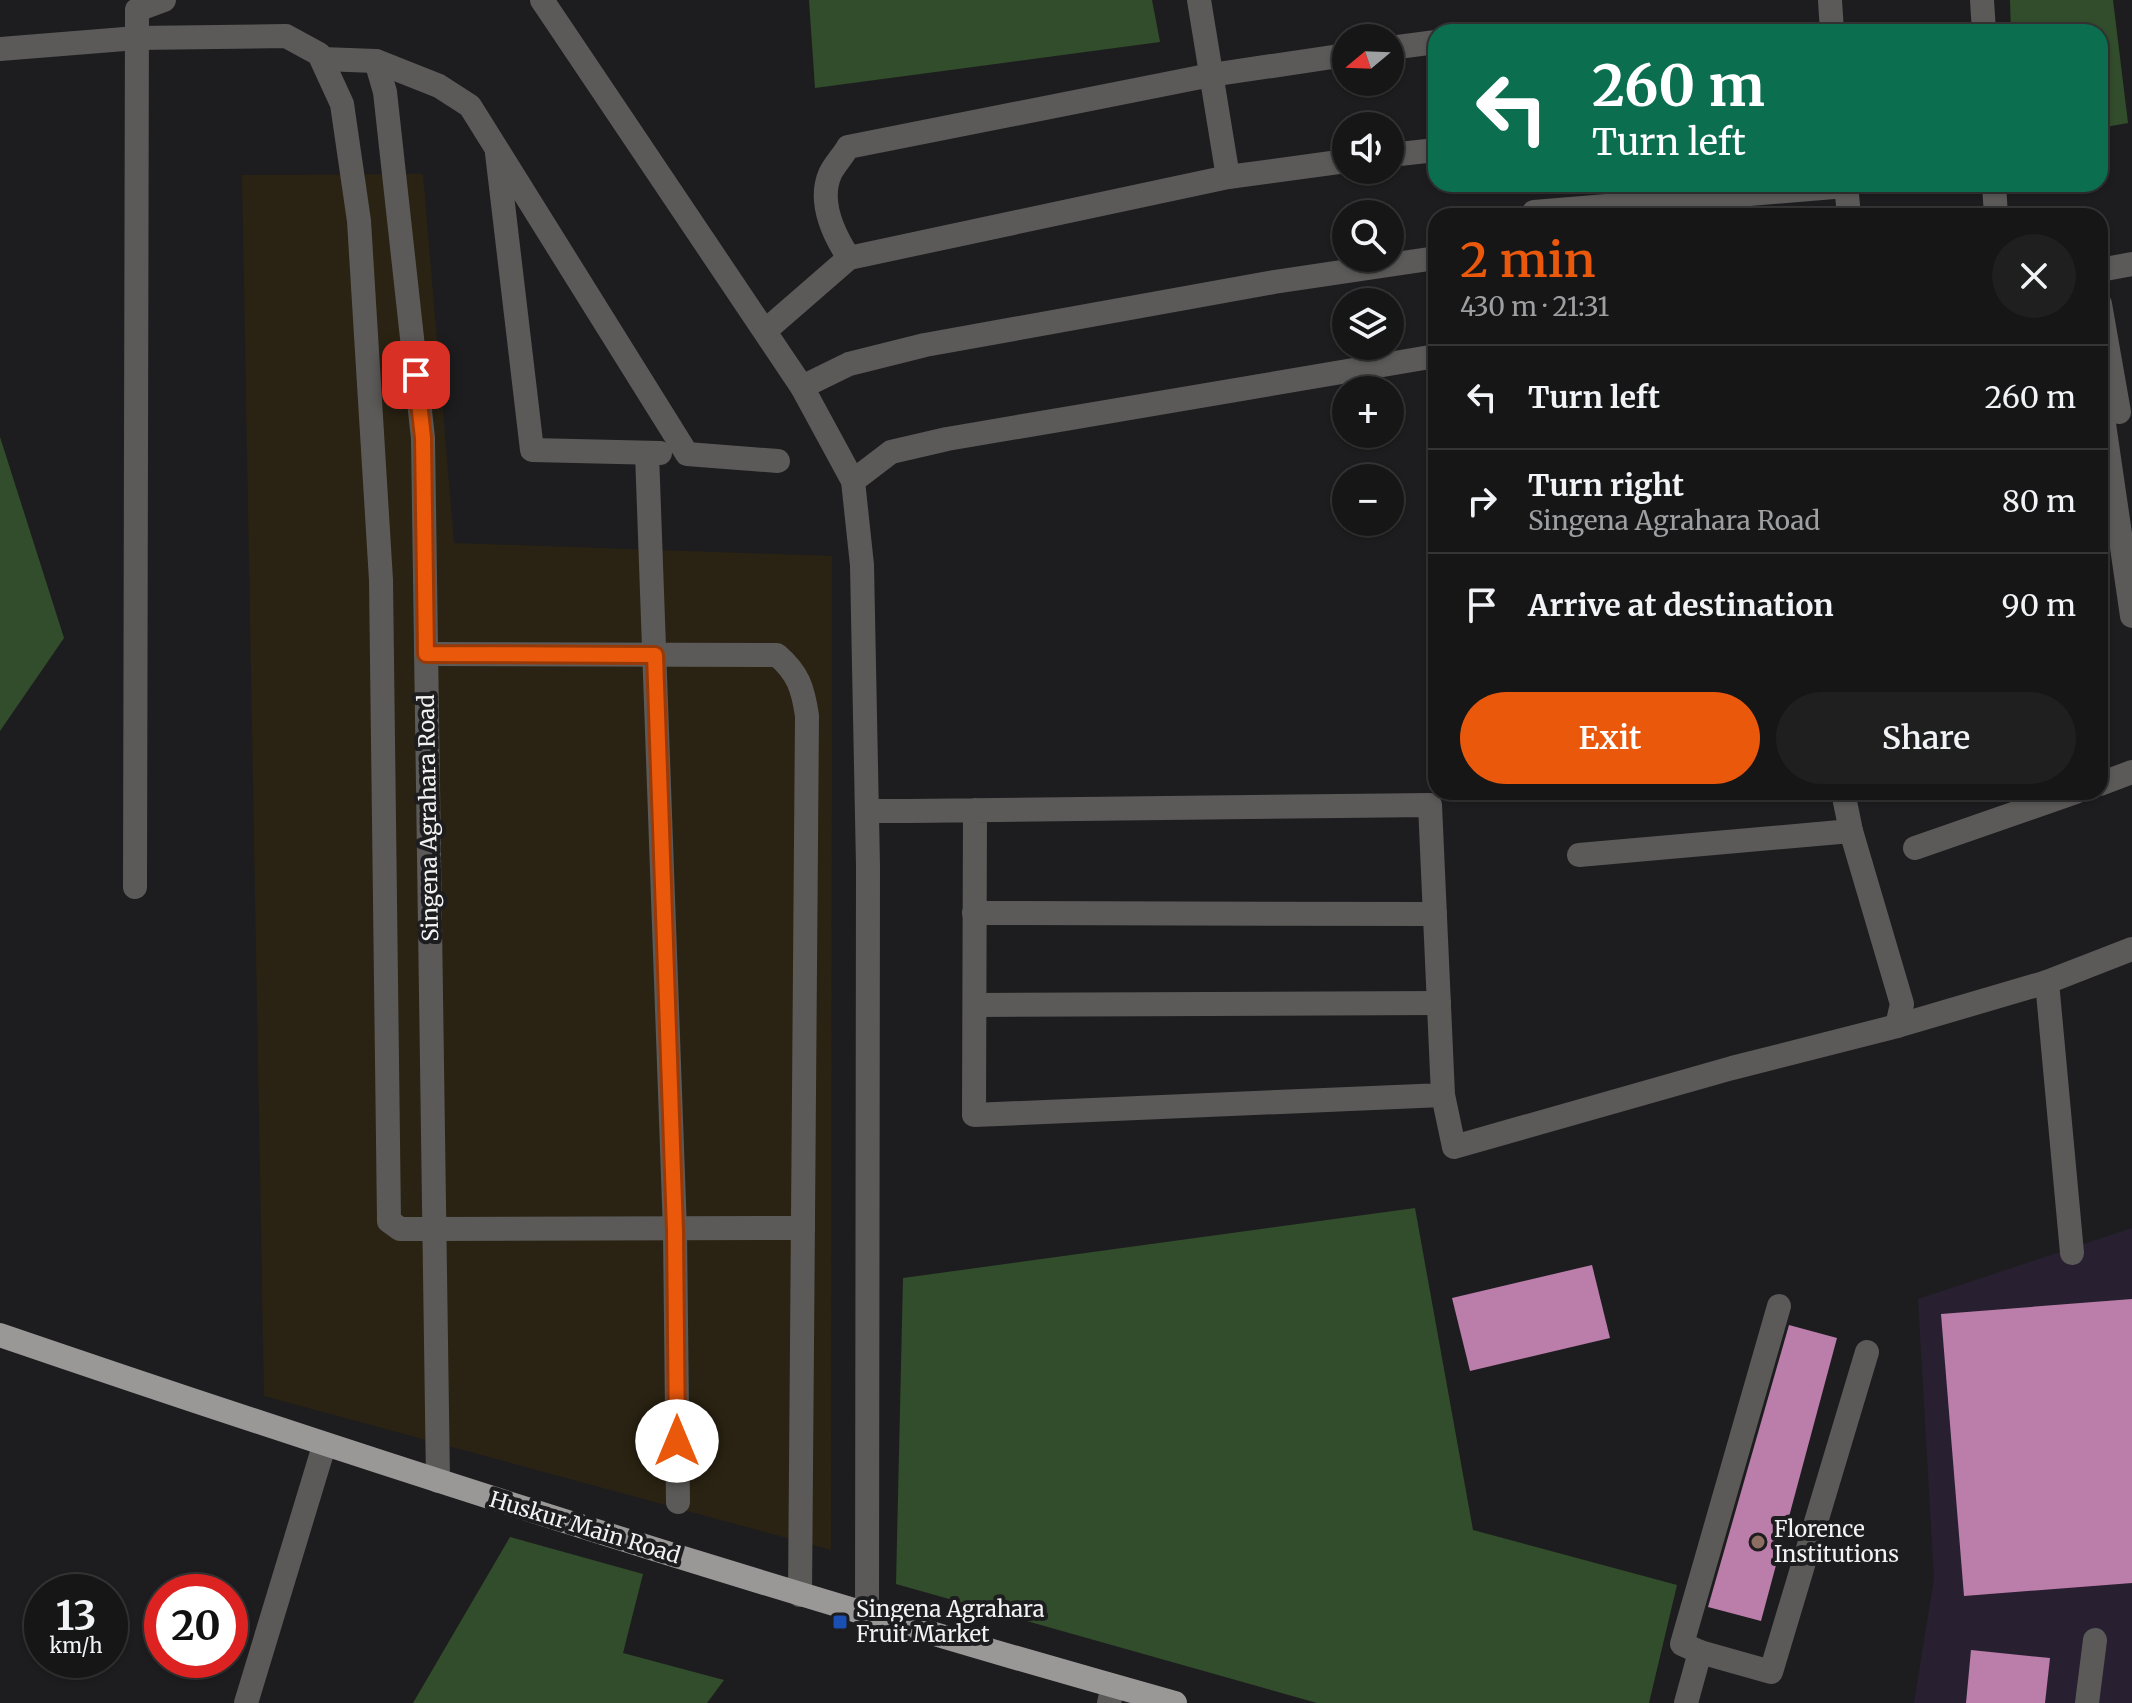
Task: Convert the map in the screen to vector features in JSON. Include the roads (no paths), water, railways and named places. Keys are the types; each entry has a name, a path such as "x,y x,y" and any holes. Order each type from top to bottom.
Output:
{"main road":[{"name":"Huskur Main Road","path":"0,1335 324,1446 1111,1694 1175,1703"}],"street":[{"path":"135,887 137,10 164,0"},
{"path":"542,0 802,387 853,481 862,565 867,811 867,1616"},
{"path":"1199,0 1228,177"},
{"path":"1830,0 1832,24"},
{"path":"1982,0 1984,24"},
{"path":"0,49 137,38 286,36 319,54 342,104 351,154 368,357 381,580 389,1221 400,1229 675,1231 803,1228"},
{"path":"1404,46 1428,43"},
{"path":"849,258 836,238 826,203 830,175 848,147 1211,75 1332,57"},
{"path":"322,59 376,61 439,86 470,106 687,454"},
{"name":"Singena Agrahara Road","path":"376,61 385,92 423,438 438,1481"},
{"path":"496,147 532,450 687,454 778,461"},
{"path":"1404,153 1428,151"},
{"path":"765,331 849,258 1228,177 1332,163"},
{"path":"1580,208 1765,192"},
{"path":"802,387 849,364 925,345 1274,282 1428,259"},
{"path":"2108,268 2132,264"},
{"path":"853,481 891,452 947,439 1428,357"},
{"path":"2108,370 2132,616"},
{"path":"647,453 675,1231 678,1502"},
{"path":"426,654 777,655 792,668 803,686 807,716 800,1595"},
{"path":"2108,781 2132,772"},
{"path":"1845,800 1902,1004 1897,1026"},
{"path":"1915,848 2053,800"},
{"path":"867,811 1430,805 1443,1095 1454,1147 1732,1068 1897,1026 2047,982 2132,949"},
{"path":"975,810 974,1115 1443,1095"},
{"path":"1579,855 1851,831"},
{"path":"974,913 1435,914"},
{"path":"2047,982 2072,1253"},
{"path":"975,1005 1439,1003"},
{"path":"1779,1306 1682,1644 1771,1672 1867,1352"},
{"path":"246,1703 324,1446"},
{"path":"2087,1703 2095,1640"},
{"path":"1686,1703 1700,1652"}],"place":[{"name":"Florence Institutions","path":"1758,1542"},
{"name":"Singena Agrahara Fruit Market","path":"840,1622"}]}
